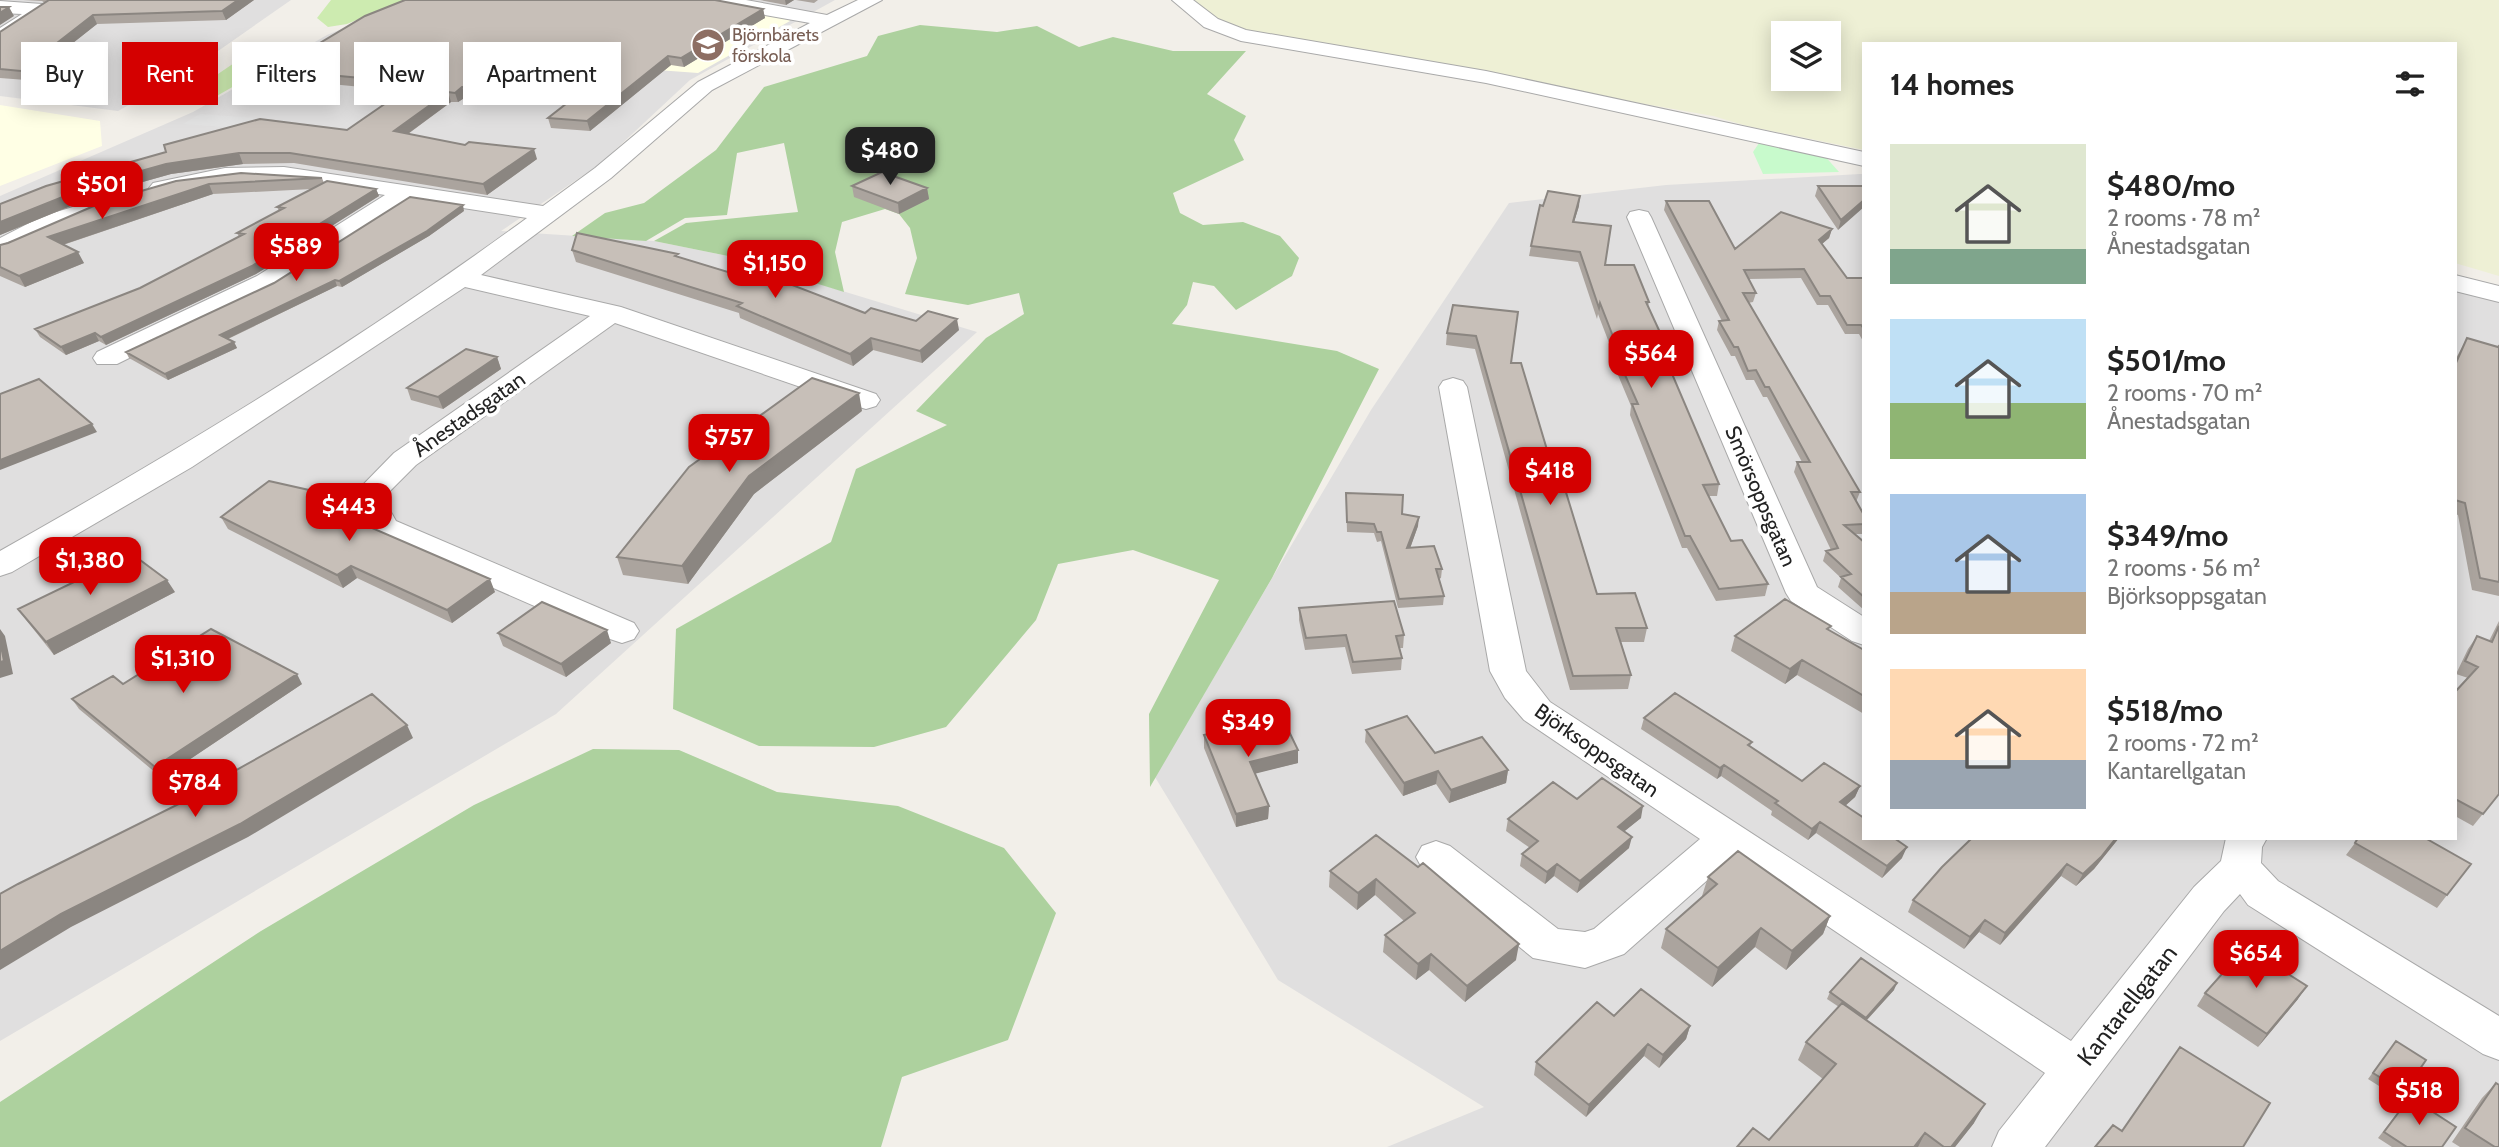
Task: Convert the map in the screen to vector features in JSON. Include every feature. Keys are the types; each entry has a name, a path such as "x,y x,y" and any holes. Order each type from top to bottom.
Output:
{"street":[{"path":"715,0 755,3 829,21"},
{"path":"0,565 181,461 461,278 603,173 705,86 873,0"},
{"path":"1181,0 1211,23 1241,35 1486,77 1862,159"},
{"path":"0,8 42,10 0,36"},
{"path":"0,248 52,221 168,185 226,173 284,172 548,214"},
{"path":"107,358 266,281 407,192"},
{"name":"Smörsoppsgatan","path":"1639,217 1803,593 1862,632"},
{"path":"461,278 612,313 866,400"},
{"path":"2457,283 2499,294"},
{"name":"Ånestadsgatan","path":"612,313 405,459 367,497 383,528 622,631"},
{"name":"Björksoppsgatan","path":"1454,387 1508,671 1518,689 1537,711 2078,1070"},
{"path":"1436,857 1548,946 1585,950 1609,942 1727,839"},
{"name":"Kantarellgatan","path":"2016,1147 2208,899 2240,847"},
{"name":"Kantarellgatan","path":"2240,847 2263,893 2499,1040"}],"shaded area":[{"path":"0,0 291,0 218,51 218,42 122,42 122,105 129,105 118,111 71,105 108,105 108,42 21,42 21,99 0,96"},
{"path":"412,0 835,0 690,80 600,164 501,231 654,241 728,256 977,332 556,714 0,1041 0,196 205,105 218,105 218,98 232,90 232,105 340,105 340,42 315,42"},
{"path":"1191,0 2499,0 2499,276 2457,264 2457,42 1862,42 1862,150 1747,126 1713,116 1254,35 1207,14"},
{"name":"Björnbärets förskola","path":"750,11 788,17 790,21 698,73 630,68"},
{"path":"0,105 100,121 102,146 0,186"},
{"path":"200,114 269,119 254,129 183,124"},
{"path":"1862,174 1862,840 2457,840 2457,286 2499,296 2499,1147 1387,1147 1484,1107 1278,980 1155,777 1371,410 1509,203 1666,185"}],"green space":[{"path":"331,0 405,0 347,24 328,27 317,18"},
{"path":"920,25 997,32 1037,26 1079,47 1113,37 1173,51 1246,51 1207,94 1246,116 1234,140 1244,160 1173,193 1180,213 1203,225 1243,222 1280,236 1299,258 1292,276 1236,310 1214,286 1193,282 1187,305 1172,324 1337,351 1379,369 1272,578 1150,787 1149,714 1219,580 1133,550 1058,564 1036,620 946,727 874,747 759,746 673,709 676,629 831,542 856,469 947,425 916,411 986,338 1024,314 1019,293 968,305 905,294 917,258 910,228 899,214 885,209 842,222 835,252 844,292 728,256 654,241 686,223 798,212 784,143 737,153 727,215 685,218 646,241 572,236 605,213 644,203 716,150 764,87 867,56 878,36"},
{"path":"232,64 232,87 218,95 218,74"},
{"path":"1759,143 1823,154 1839,172 1763,174 1753,152"},
{"path":"593,749 679,750 777,792 898,806 1004,848 1056,913 1008,1040 902,1077 881,1147 0,1147 0,1102 261,931 474,805"}],"building":[{"path":"49,0 238,0 222,11 93,15 58,42 21,42 21,71 0,69 0,32"},
{"path":"405,0 715,0 763,9 681,58 668,56 621,94 621,42 463,42 463,87 455,93 449,92 449,42 354,42 354,77 340,76 340,42 322,42 365,16"},
{"path":"383,105 430,105 394,131 465,145 469,142 534,149 483,184 290,153 239,153 166,164 95,184 0,222 0,204 46,186 166,152 164,145 260,119 347,130"},
{"path":"565,105 607,105 587,121 548,118"},
{"path":"882,172 927,188 898,203 852,186"},
{"path":"241,173 322,178 209,184 48,237 78,252 19,276 0,267 0,245 103,202 176,181"},
{"path":"327,181 376,189 252,266 101,337 95,333 61,347 35,329 140,288 244,234 237,233 284,208 277,207"},
{"path":"1818,186 1862,186 1862,202 1841,220"},
{"path":"1548,191 1580,196 1573,222 1611,226 1605,265 1634,265 1649,302 1646,302 1664,341 1658,341 1719,484 1703,485 1731,541 1742,540 1768,584 1719,589 1690,536 1685,536 1632,404 1638,404 1617,357 1621,357 1600,303 1599,308 1580,252 1531,246 1540,205 1543,206"},
{"path":"410,197 463,205 427,231 339,281 335,280 220,335 234,342 165,374 126,352 274,283"},
{"path":"1666,201 1709,201 1735,249 1781,212 1832,229 1819,240 1847,278 1862,278 1862,326 1847,325 1830,296 1820,296 1804,269 1744,270 1756,293 1743,293 1860,492 1851,492 1862,511 1862,524 1844,525 1862,540 1862,595 1841,577 1851,574 1826,551 1838,548 1797,462 1810,462 1769,387 1765,387 1756,370 1748,371 1738,347 1734,347 1719,321 1729,320"},
{"path":"577,233 678,254 675,256 774,286 782,281 865,313 871,308 916,321 928,311 957,319 920,351 871,338 850,354 737,306 742,303 572,250"},
{"path":"1453,305 1518,312 1511,363 1521,363 1548,453 1554,453 1597,594 1635,593 1647,628 1616,628 1631,675 1573,676 1476,336 1447,333"},
{"path":"2467,338 2499,346 2499,582 2480,578 2465,503 2457,501 2457,360"},
{"path":"466,349 497,357 438,397 407,388"},
{"path":"812,378 859,393 749,476 682,566 617,557 689,467"},
{"path":"39,379 92,424 0,460 0,394"},
{"path":"269,481 309,490 359,515 365,525 490,579 447,610 351,566 337,575 221,517"},
{"path":"1346,493 1403,495 1402,514 1419,517 1407,548 1434,546 1442,569 1436,569 1444,596 1399,599 1381,532 1377,532 1374,524 1347,522"},
{"path":"132,554 167,580 46,642 18,609"},
{"path":"1785,599 1831,626 1827,629 1862,649 1862,695 1802,660 1790,669 1735,636"},
{"path":"1394,601 1404,635 1396,636 1402,658 1353,662 1346,635 1306,638 1299,608"},
{"path":"542,602 607,630 561,664 498,633"},
{"path":"2499,626 2499,794 2483,814 2457,800 2457,690 2478,667 2465,661 2477,636 2492,642"},
{"path":"211,629 297,674 155,767 72,699 113,676 123,684"},
{"path":"0,641 4,661 0,662"},
{"path":"1675,693 1752,742 1748,745 1802,781 1824,763 1860,786 1840,802 1862,817 1862,840 1897,840 1907,847 1887,866 1820,822 1812,829 1775,803 1778,801 1724,765 1720,768 1644,718"},
{"path":"372,694 407,725 240,824 61,914 0,951 0,894 227,780 224,777"},
{"path":"1407,716 1435,753 1482,737 1508,770 1451,790 1438,771 1404,783 1366,730"},
{"path":"1282,717 1298,750 1250,762 1269,806 1236,814 1204,735"},
{"path":"1602,778 1643,806 1618,827 1632,837 1580,881 1557,864 1547,872 1522,854 1538,841 1508,819 1553,782 1577,799"},
{"path":"1376,835 1418,867 1423,863 1519,944 1467,986 1431,954 1418,964 1385,935 1415,913 1376,879 1358,893 1330,871"},
{"path":"1970,840 2114,840 2083,874 2067,864 2005,933 1985,920 1970,937 1913,900"},
{"path":"2357,840 2429,840 2471,864 2447,895 2355,843"},
{"path":"1738,851 1830,916 1792,951 1761,928 1718,968 1666,929 1717,884 1708,877"},
{"path":"2246,947 2307,986 2267,1034 2205,993"},
{"path":"1861,958 1897,983 1866,1018 1830,992"},
{"path":"1641,989 1690,1026 1663,1055 1648,1044 1589,1105 1536,1062 1597,1002 1614,1016"},
{"path":"1842,1003 1985,1104 1951,1147 1944,1147 1925,1133 1914,1147 1737,1147 1753,1128 1769,1140 1836,1064 1806,1042"},
{"path":"2396,1041 2426,1060 2404,1092 2373,1073"},
{"path":"2180,1047 2270,1103 2243,1147 2095,1147 2113,1125 2122,1131"},
{"path":"2496,1083 2499,1085 2499,1147 2465,1128"},
{"path":"2410,1097 2456,1127 2442,1147 2407,1147 2384,1132"}],"place":[{"name":"Björnbärets förskola","path":"708,45"}]}
